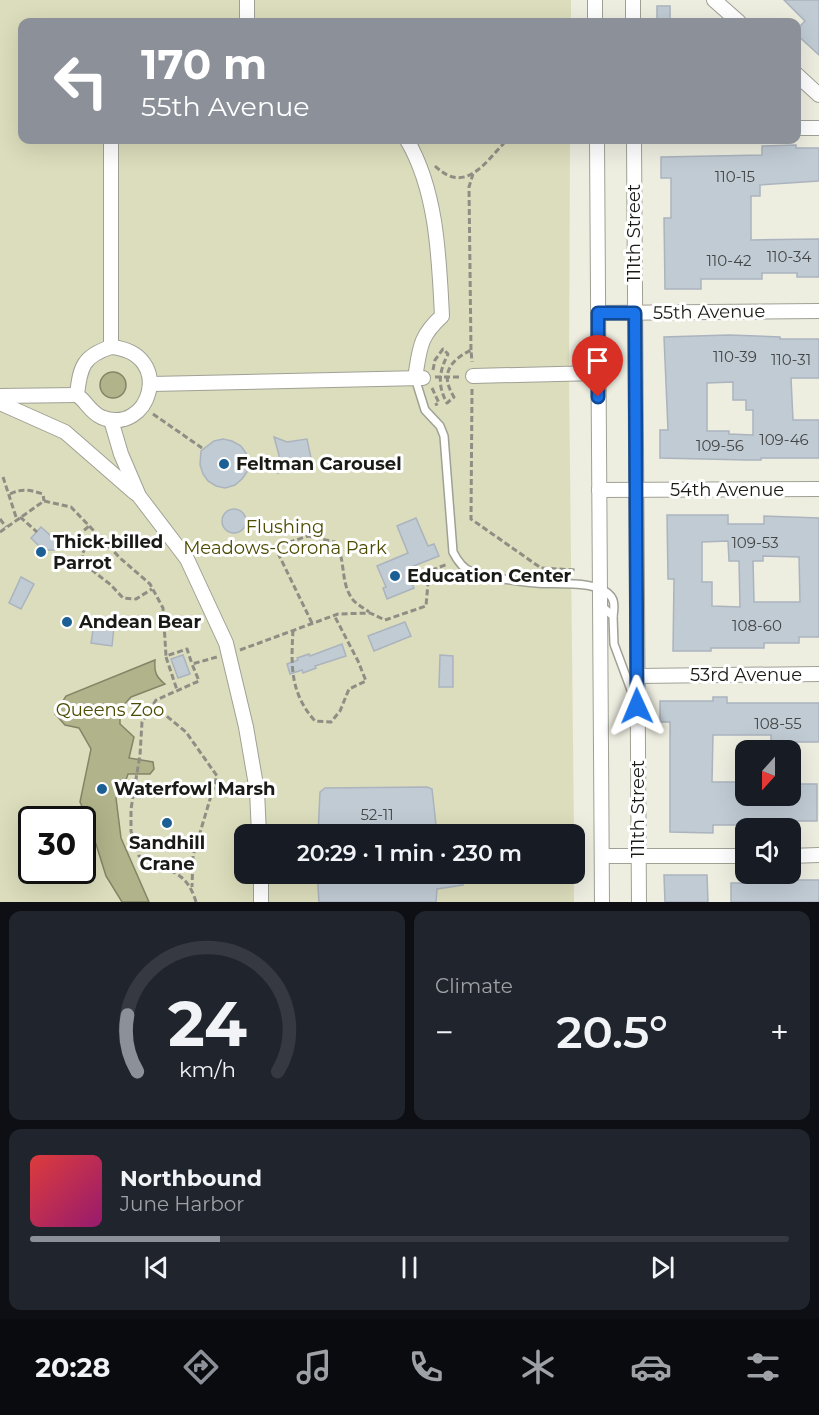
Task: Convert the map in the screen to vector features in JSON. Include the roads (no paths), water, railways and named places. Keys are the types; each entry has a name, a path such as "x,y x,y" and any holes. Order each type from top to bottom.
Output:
{"street":[{"path":"247,0 247,18"},
{"path":"595,0 596,18"},
{"path":"633,0 633,18"},
{"path":"714,0 734,18"},
{"path":"801,79 819,95"},
{"path":"801,128 819,128"},
{"path":"111,144 111,347"},
{"path":"151,384 423,378 421,343 429,328 442,315 440,269 431,208 419,161 409,144"},
{"name":"111th Street","path":"597,144 602,902"},
{"name":"111th Street","path":"634,144 639,902"},
{"name":"55th Avenue","path":"598,313 819,311"},
{"path":"111,347 124,348 138,355 146,365 151,384 148,397 139,411 128,417 111,420 99,416 88,408 77,395 80,372 87,359 97,351 111,347"},
{"path":"472,376 598,373"},
{"path":"0,396 77,395"},
{"path":"0,403 65,432 139,496 187,559 229,654 246,727 257,791 259,824"},
{"path":"111,420 121,454 139,496"},
{"name":"54th Avenue","path":"599,490 819,489"},
{"name":"53rd Avenue","path":"637,676 819,674"},
{"path":"801,856 819,855"},
{"path":"602,856 735,856"},
{"path":"261,884 261,902"}],"lane":[{"path":"423,378 425,410 440,426 444,436 453,552 457,561 471,572 537,583 576,583 608,593 613,599 614,644 637,706"},
{"path":"599,608 606,609 613,616"}],"place":[{"name":"Feltman Carousel","path":"224,464"},
{"name":"Thick-billed Parrot","path":"41,552"},
{"name":"Education Center","path":"395,576"},
{"name":"Andean Bear","path":"67,622"},
{"name":"Waterfowl Marsh","path":"102,789"},
{"name":"Sandhill Crane","path":"167,823"}],"park label":[{"name":"Flushing Meadows-Corona Park","path":"285,537"},
{"name":"Queens Zoo","path":"110,710"}]}
